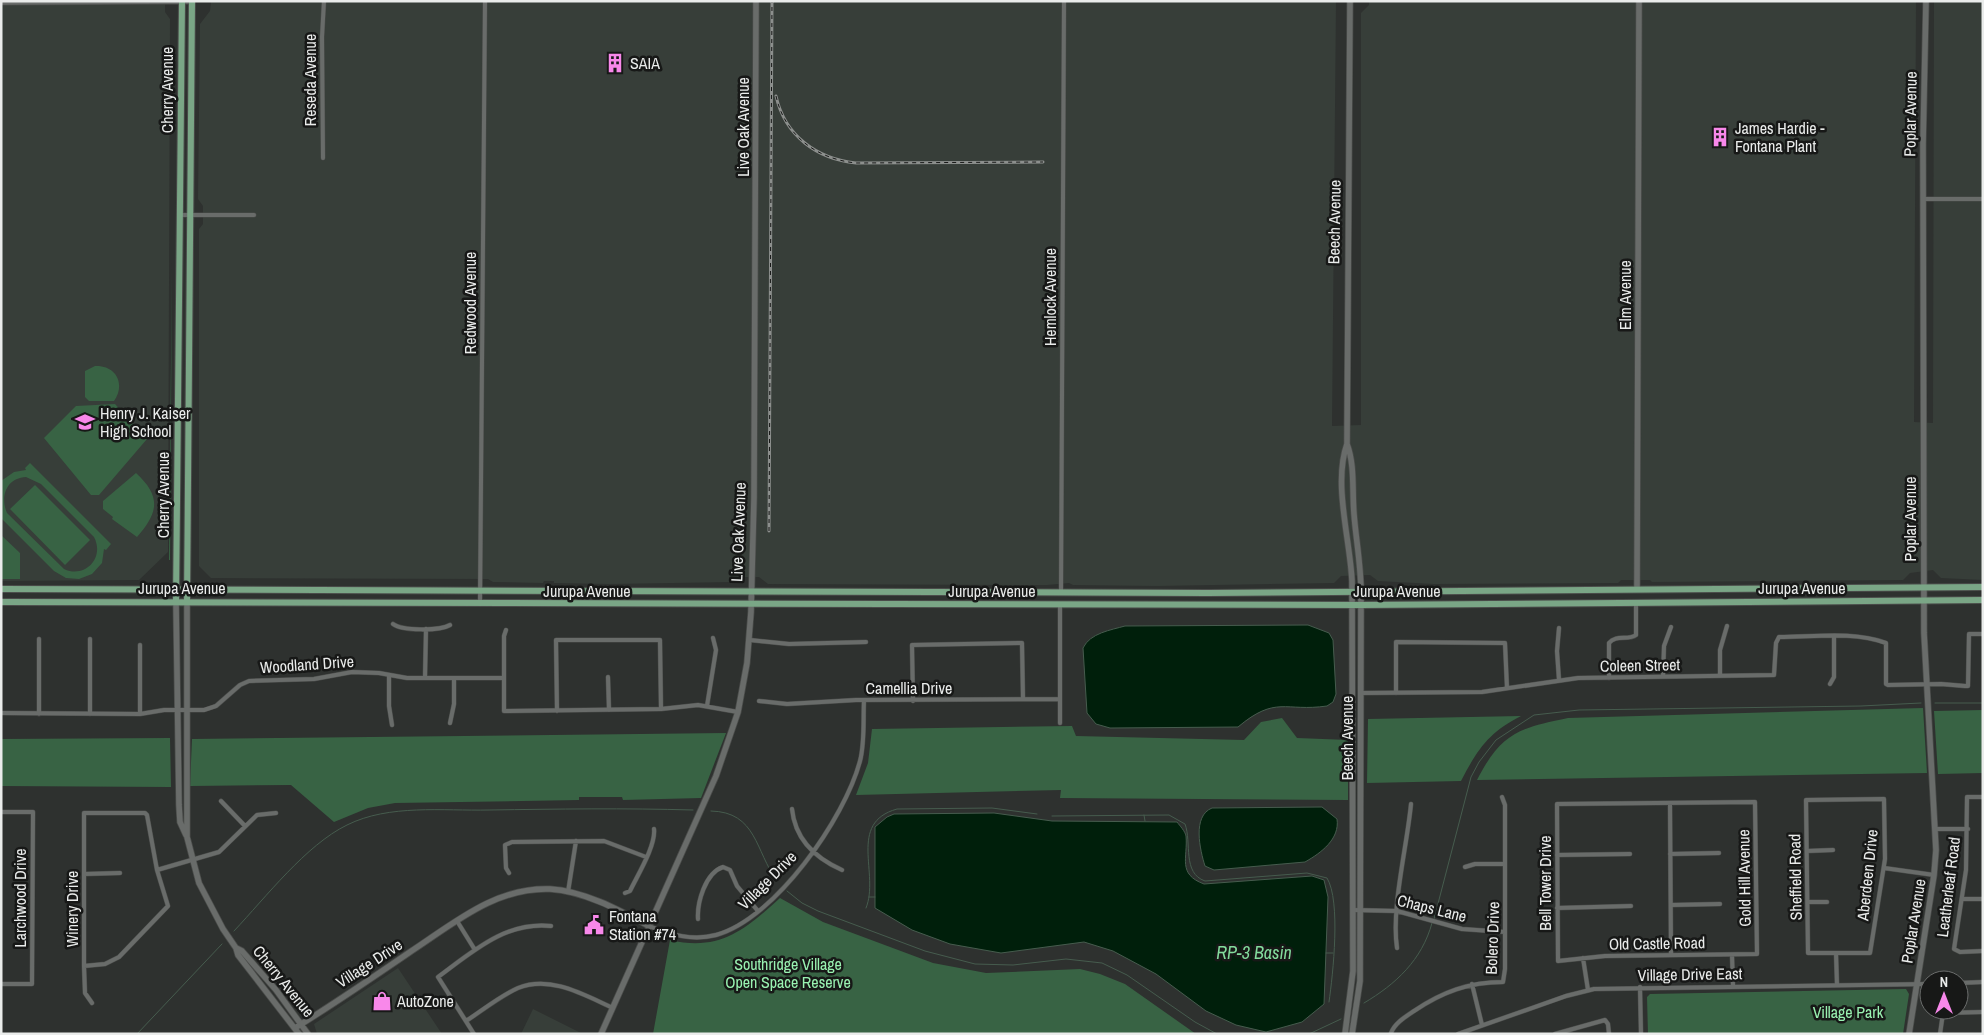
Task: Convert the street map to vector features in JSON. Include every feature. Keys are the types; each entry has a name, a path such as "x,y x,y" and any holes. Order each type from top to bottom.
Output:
{"main road":[{"name":"Cherry Avenue","path":"176,602 182,1"},
{"name":"Cherry Avenue","path":"187,602 191,1"},
{"name":"Jurupa Avenue","path":"1,589 1061,593 1983,588"},
{"name":"Jurupa Avenue","path":"1,602 480,605 1361,605 1983,600"}],"street":[{"path":"1,2 191,1"},
{"name":"Reseda Avenue","path":"323,158 322,37 324,1"},
{"name":"Redwood Avenue","path":"480,605 485,1"},
{"name":"Live Oak Avenue","path":"601,1034 697,820 724,754 738,712 750,640 754,498 756,1"},
{"name":"Hemlock Avenue","path":"1061,593 1064,1"},
{"name":"Beech Avenue","path":"1345,1034 1352,983 1353,910 1352,592 1351,554 1343,503 1342,456 1347,444 1350,1"},
{"name":"Elm Avenue","path":"1637,589 1639,1"},
{"name":"Poplar Avenue","path":"1909,1034 1934,875 1935,829 1927,696 1925,601 1923,199 1926,1"},
{"path":"1923,199 1983,199"},
{"path":"181,215 254,215"},
{"name":"Beech Avenue","path":"1347,444 1352,456 1354,514 1360,556 1361,592 1360,981 1352,1034"},
{"name":"Cherry Avenue","path":"176,602 179,813 180,822 187,837"},
{"name":"Cherry Avenue","path":"187,602 187,837 192,861 199,883 238,954 297,1031"},
{"path":"1609,678 1609,643 1615,638 1636,635 1636,603"},
{"path":"1060,605 1060,723"},
{"path":"393,624 398,628 426,629 444,629 450,625"},
{"path":"1720,676 1720,650 1727,626"},
{"path":"1663,677 1664,646 1671,627"},
{"path":"1559,628 1557,651 1559,680"},
{"path":"425,678 426,629"},
{"path":"506,630 504,711 661,709 707,706 738,712"},
{"path":"1927,684 1968,686 1968,634 1983,634"},
{"path":"1830,684 1834,678 1834,636"},
{"name":"Coleen Street","path":"1360,693 1476,692 1559,680 1774,676 1776,643 1779,637 1834,636 1864,637 1886,643 1886,684 1890,686 1927,684"},
{"path":"707,706 716,650 713,638"},
{"path":"39,639 39,714"},
{"path":"90,639 90,714"},
{"path":"557,711 556,640 660,640 661,709"},
{"path":"750,640 789,644 866,642"},
{"path":"1396,693 1396,642 1505,643 1507,688"},
{"path":"913,701 912,645 1022,643 1024,699"},
{"path":"140,645 140,714"},
{"name":"Woodland Drive","path":"1,713 140,714 212,708 240,685 252,680 306,679 352,672 425,678 504,678"},
{"path":"389,675 389,706 392,726"},
{"path":"608,677 609,710"},
{"path":"450,723 454,704 454,678"},
{"name":"Camellia Drive","path":"759,700 788,704 864,700 1060,698"},
{"name":"Village Drive","path":"297,1031 302,1024 477,908 509,894 539,889 568,892 584,896 650,926 680,936 709,937 740,926 786,884 814,852 837,815 859,766 862,748 864,700"},
{"name":"Bolero Drive","path":"1391,1032 1395,1025 1426,1002 1451,990 1472,984 1503,982 1505,970 1505,805 1502,797"},
{"name":"Leatherleaf Road","path":"1983,797 1967,797 1966,870 1954,949 1960,952 1983,951"},
{"name":"Sheffield Road","path":"1836,953 1808,953 1806,800 1884,799"},
{"name":"Aberdeen Drive","path":"1836,953 1870,953 1884,868 1884,799"},
{"path":"222,801 245,826"},
{"name":"Gold Hill Avenue","path":"1670,803 1755,802 1757,954"},
{"path":"1670,803 1672,955"},
{"name":"Bell Tower Drive","path":"1558,961 1557,804 1670,803"},
{"path":"1398,948 1396,931 1397,911 1411,804"},
{"path":"792,809 798,835 814,852 842,870"},
{"name":"Larchwood Drive","path":"1,812 33,812 32,984 1,984"},
{"name":"Winery Drive","path":"92,1003 85,993 84,813 145,812 148,815 157,870"},
{"path":"84,966 105,964 119,958 168,906 157,870 192,861 223,849 245,826 261,814 276,813"},
{"path":"625,893 630,891 646,857 654,835 654,829"},
{"path":"1935,829 1968,829"},
{"path":"568,892 576,841"},
{"path":"509,873 506,868 505,845 512,842 611,842 646,857"},
{"path":"1807,851 1833,850"},
{"path":"1670,854 1719,853"},
{"path":"1557,855 1630,854"},
{"path":"1466,867 1475,864 1505,864"},
{"path":"698,919 697,910 703,890 717,870 723,867 730,870 737,886 758,911"},
{"path":"1884,868 1934,875"},
{"path":"84,874 120,874"},
{"path":"1962,898 1983,899"},
{"path":"1808,902 1827,902"},
{"path":"1671,905 1720,904"},
{"path":"1557,908 1631,906"},
{"name":"Chaps Lane","path":"1353,910 1397,911 1472,931 1505,932"},
{"path":"457,921 475,950"},
{"path":"474,1034 438,976 503,932 529,925 551,926"},
{"name":"Cherry Avenue","path":"236,948 242,951 276,990 308,1034"},
{"path":"1836,953 1836,985"},
{"name":"Old Castle Road","path":"1558,961 1584,958 1757,954"},
{"path":"1732,955 1733,986"},
{"path":"1584,958 1588,990"},
{"path":"1969,983 1983,982"},
{"path":"466,1022 513,991 539,984 567,988 613,1008"},
{"path":"1472,984 1482,1025"},
{"name":"Village Drive East","path":"1458,1034 1588,990 1640,987 1917,984"},
{"path":"1640,987 1640,1034"},
{"path":"1940,1034 1943,1013 1983,1012"},
{"path":"1555,1034 1586,1024 1607,1021 1609,1034"}],"shaded area":[{"path":"1,1 165,1 165,12 170,19 168,552 139,580 1,581"},
{"path":"211,1 1336,1 1332,426 1361,425 1361,13 1369,5 1369,1 1916,1 1914,422 1933,423 1934,1 1983,1 1983,580 1941,578 1933,570 1910,573 1903,580 1652,582 1650,580 1621,580 1618,583 1434,584 1378,581 1370,575 1341,576 1334,583 1157,586 1073,585 1069,583 1047,585 768,584 759,577 741,577 733,582 610,584 554,583 554,581 544,581 543,583 493,582 488,579 211,578 199,566 199,229 203,224 203,206 198,199 200,24 210,11"},
{"path":"398,968 442,1034 317,1034 314,1024"},
{"path":"533,1009 583,1034 521,1034"}],"green space":[{"path":"172,262 170,560 169,560"},
{"path":"95,366 109,369 117,377 119,388 114,401 89,401 85,397 85,371"},
{"path":"115,404 147,439 99,495 91,495 44,438 76,406"},
{"path":"30,463 111,544 106,550 104,549 102,563 92,574 79,579 66,578 54,571 1,518 1,481 14,472 26,470 25,468","holes":["26,477 41,484 94,537 97,552 95,559 86,569 79,571 64,569 7,513 4,501 6,489 9,485 19,478"]},
{"path":"136,473 150,490 154,505 153,513 137,537 112,519 113,517 103,509 103,501"},
{"path":"35,485 90,540 65,565 10,509"},
{"path":"1,535 20,553 20,579 1,579"},
{"path":"1923,708 1927,773 1477,780 1494,752 1513,735 1536,725 1568,718"},
{"path":"1983,710 1983,773 1938,774 1934,711"},
{"path":"1521,716 1492,735 1479,751 1461,781 1367,783 1368,719"},
{"path":"1282,718 1297,738 1348,740 1348,800 1060,798 1061,790 856,795 868,763 872,729 1072,726 1076,736 1244,740 1261,722"},
{"path":"726,733 701,798 623,800 622,797 579,797 579,800 395,803 368,808 334,822 291,785 190,786 192,739"},
{"path":"170,738 171,787 1,786 1,739"},
{"name":"Southridge Village Open Space Reserve","path":"780,898 823,922 933,963 986,973 1080,969 1100,974 1125,984 1196,1034 653,1034 670,940 704,943 718,940 743,928"},
{"name":"Village Park","path":"1906,989 1909,994 1903,1034 1648,1034 1647,997 1650,994"}],"water":[{"path":"1308,625 1329,633 1333,640 1336,694 1333,702 1327,706 1272,708 1251,717 1238,727 1110,728 1096,724 1087,713 1083,648 1086,643 1101,633 1125,626"},
{"path":"1322,807 1337,819 1336,833 1323,850 1305,862 1214,870 1205,866 1199,834 1202,818 1212,808"},
{"name":"RP-3 Basin","path":"994,813 1052,821 1177,822 1184,830 1186,836 1187,870 1196,880 1204,884 1312,876 1324,880 1328,897 1324,1004 1302,1022 1266,1032 1236,1025 1206,1011 1156,974 1113,951 1084,942 1001,953 950,944 912,930 875,908 875,827 887,817 894,814"}],"waterway":[{"path":"1434,919 1471,777 1479,762 1496,740 1534,715 1579,710 1861,706 1921,703"},
{"path":"1935,703 1983,703"},
{"path":"866,908 870,880 869,838 873,826 882,816 897,809 992,808 1037,814"},
{"path":"234,931 302,858 332,834 363,818 398,811 416,810 693,810"},
{"path":"711,811 726,813 738,818 746,826 753,835 777,881"},
{"path":"1144,815 1145,821"},
{"path":"1052,816 1169,815 1185,824 1190,864 1198,877 1205,881 1307,873 1327,878 1334,903 1335,920 1334,957 1329,1002"},
{"path":"787,891 802,903 818,911 925,951 975,964 1013,965 1066,959 1102,963 1127,975 1195,1022 1217,1034"},
{"path":"869,897 875,897"},
{"path":"1364,1003 1387,988 1415,960 1428,936 1432,923"},
{"path":"137,1034 222,944"},
{"path":"1326,953 1333,953"},
{"path":"1309,1034 1341,1019"}],"railway":[{"path":"769,531 772,1"},
{"path":"776,96 780,110 795,134 816,151 842,161 856,163 1043,162"}],"place":[{"name":"SAIA","path":"615,63"},
{"name":"James Hardie - Fontana Plant","path":"1720,137"},
{"name":"Henry J. Kaiser High School","path":"85,422"},
{"name":"Fontana Station #74","path":"594,925"},
{"name":"AutoZone","path":"382,1001"}]}
